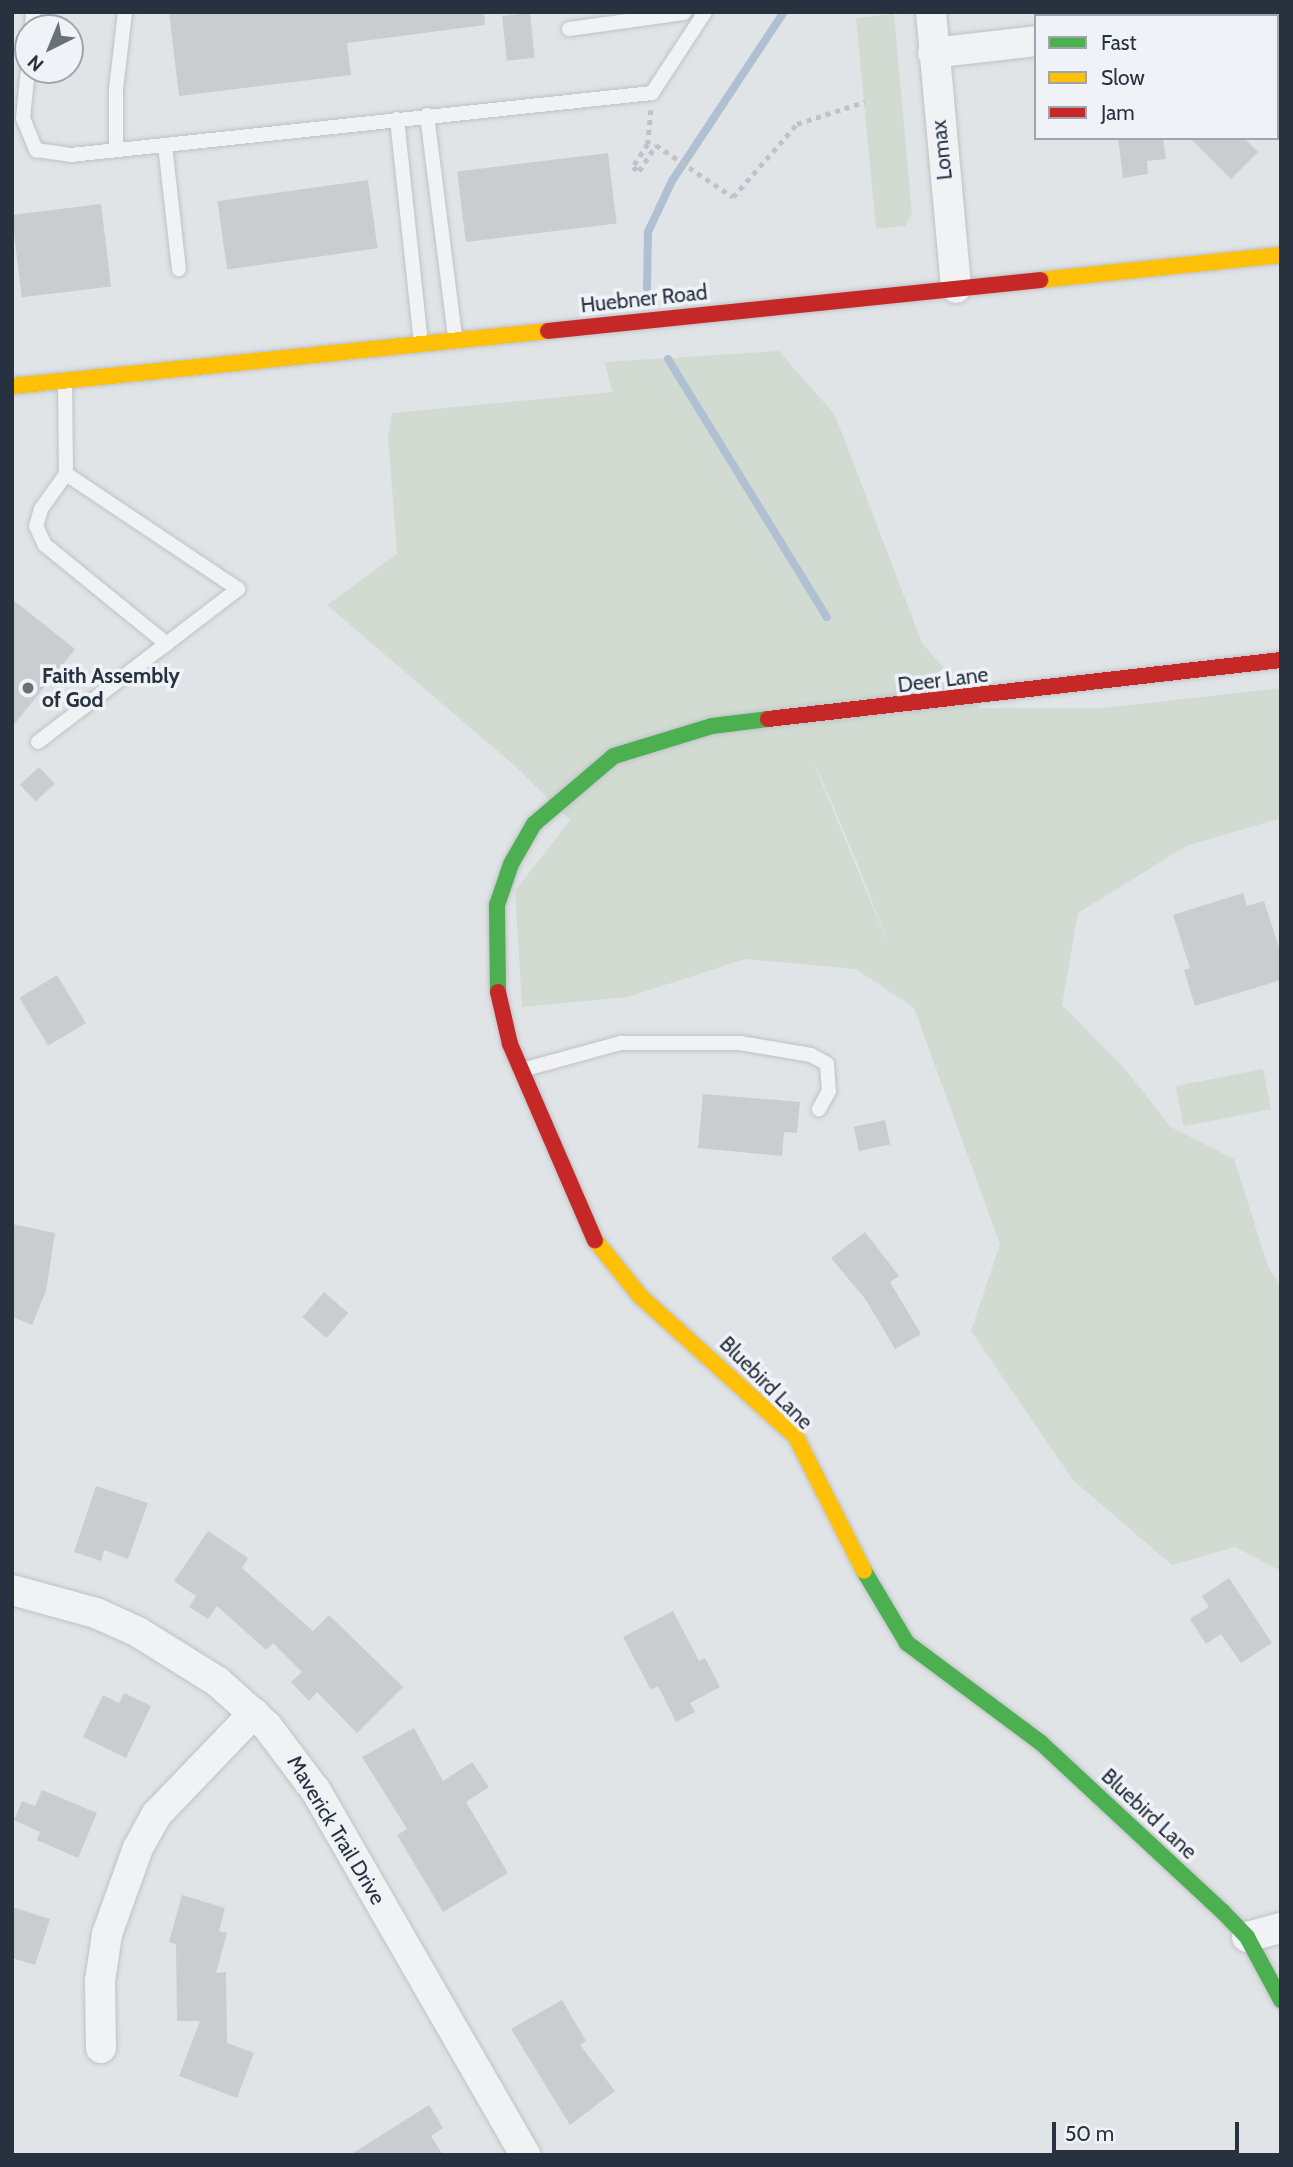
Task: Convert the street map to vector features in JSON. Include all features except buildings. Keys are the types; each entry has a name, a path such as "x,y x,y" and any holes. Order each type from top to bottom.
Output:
{"street":[{"name":"Lomax","path":"931,12 956,288"},
{"path":"933,53 1034,41"},
{"name":"Huebner Road","path":"12,386 1281,255"},
{"name":"Deer Lane","path":"614,756 712,726 1281,660"},
{"name":"Bluebird Lane","path":"614,756 534,824 510,864 497,905 498,991 521,1071 601,1251 640,1296 796,1437 883,1609 907,1643 1040,1742 1247,1937 1281,2000"},
{"name":"Maverick Trail Drive","path":"12,1590 96,1613 138,1632 184,1659 254,1713 316,1791 525,2155"},
{"path":"101,2048 100,1982 107,1934 138,1848 157,1814 254,1713"},
{"path":"1247,1937 1281,1928"}],"lane":[{"path":"116,150 116,89 125,12"},
{"path":"26,84 23,118 36,150 71,155 652,93 705,12"},
{"path":"569,29 684,13 692,32"},
{"path":"427,115 455,340"},
{"path":"397,119 421,343"},
{"path":"165,145 179,269"},
{"path":"65,380 66,474 41,509 36,526 45,545 167,643"},
{"path":"38,742 238,589 66,474"},
{"path":"521,1071 621,1043 740,1043 811,1055 827,1064 829,1091 818,1109"}],"path":[{"path":"652,93 648,144 633,167 639,171 656,145 733,197 797,124 864,102"}],"shaded area":[{"path":"894,14 912,214 905,226 876,229 856,18"},
{"path":"779,351 835,415 922,643 980,708 1103,708 1281,688 1281,818 1186,846 1078,913 1062,1005 1125,1069 1171,1127 1234,1159 1269,1269 1281,1286 1281,1571 1235,1547 1172,1565 1073,1480 971,1331 1000,1244 914,1008 856,969 745,959 628,997 522,1007 515,891 570,820 515,766 327,605 397,554 388,436 392,413 612,392 605,362","holes":["815,766 816,766 891,951"]},
{"path":"1263,1069 1271,1109 1183,1126 1176,1086"}],"waterway":[{"path":"647,288 648,232 672,181 784,12"},
{"path":"668,359 827,617"}],"traffic: fast":[{"path":"498,992 497,905 511,864 534,824 614,756 712,726 768,719"},
{"path":"864,1571 907,1643 1040,1742 1223,1912 1247,1937 1281,2000"}],"traffic: slow":[{"path":"1040,280 1281,255"},
{"path":"12,386 548,331"},
{"path":"595,1240 640,1296 796,1437 864,1571"}],"traffic: jam":[{"path":"548,331 1040,280"},
{"path":"768,719 1281,660"},
{"path":"498,992 510,1044 595,1240"}],"place":[{"name":"Faith Assembly of God","path":"28,688"}]}
